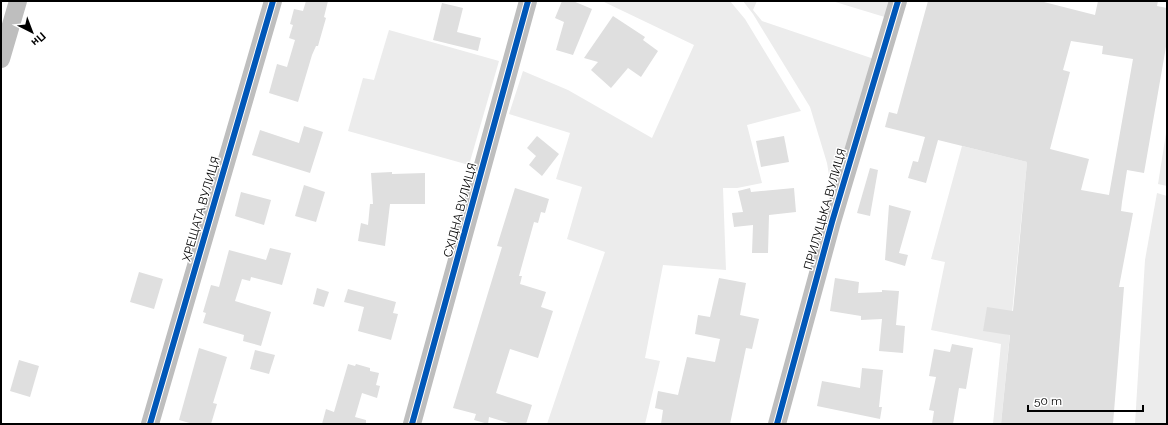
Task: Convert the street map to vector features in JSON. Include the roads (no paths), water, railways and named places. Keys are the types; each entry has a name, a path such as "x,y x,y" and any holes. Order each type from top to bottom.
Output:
{"street":[{"path":"1,59 18,1"},
{"name":"ХРЕЩАТА ВУЛИЦЯ","path":"150,424 273,1"},
{"name":"СХІДНА ВУЛИЦЯ","path":"412,424 528,1"},
{"name":"ПРИЛУЦЬКА ВУЛИЦЯ","path":"777,424 832,222 898,1"}]}
